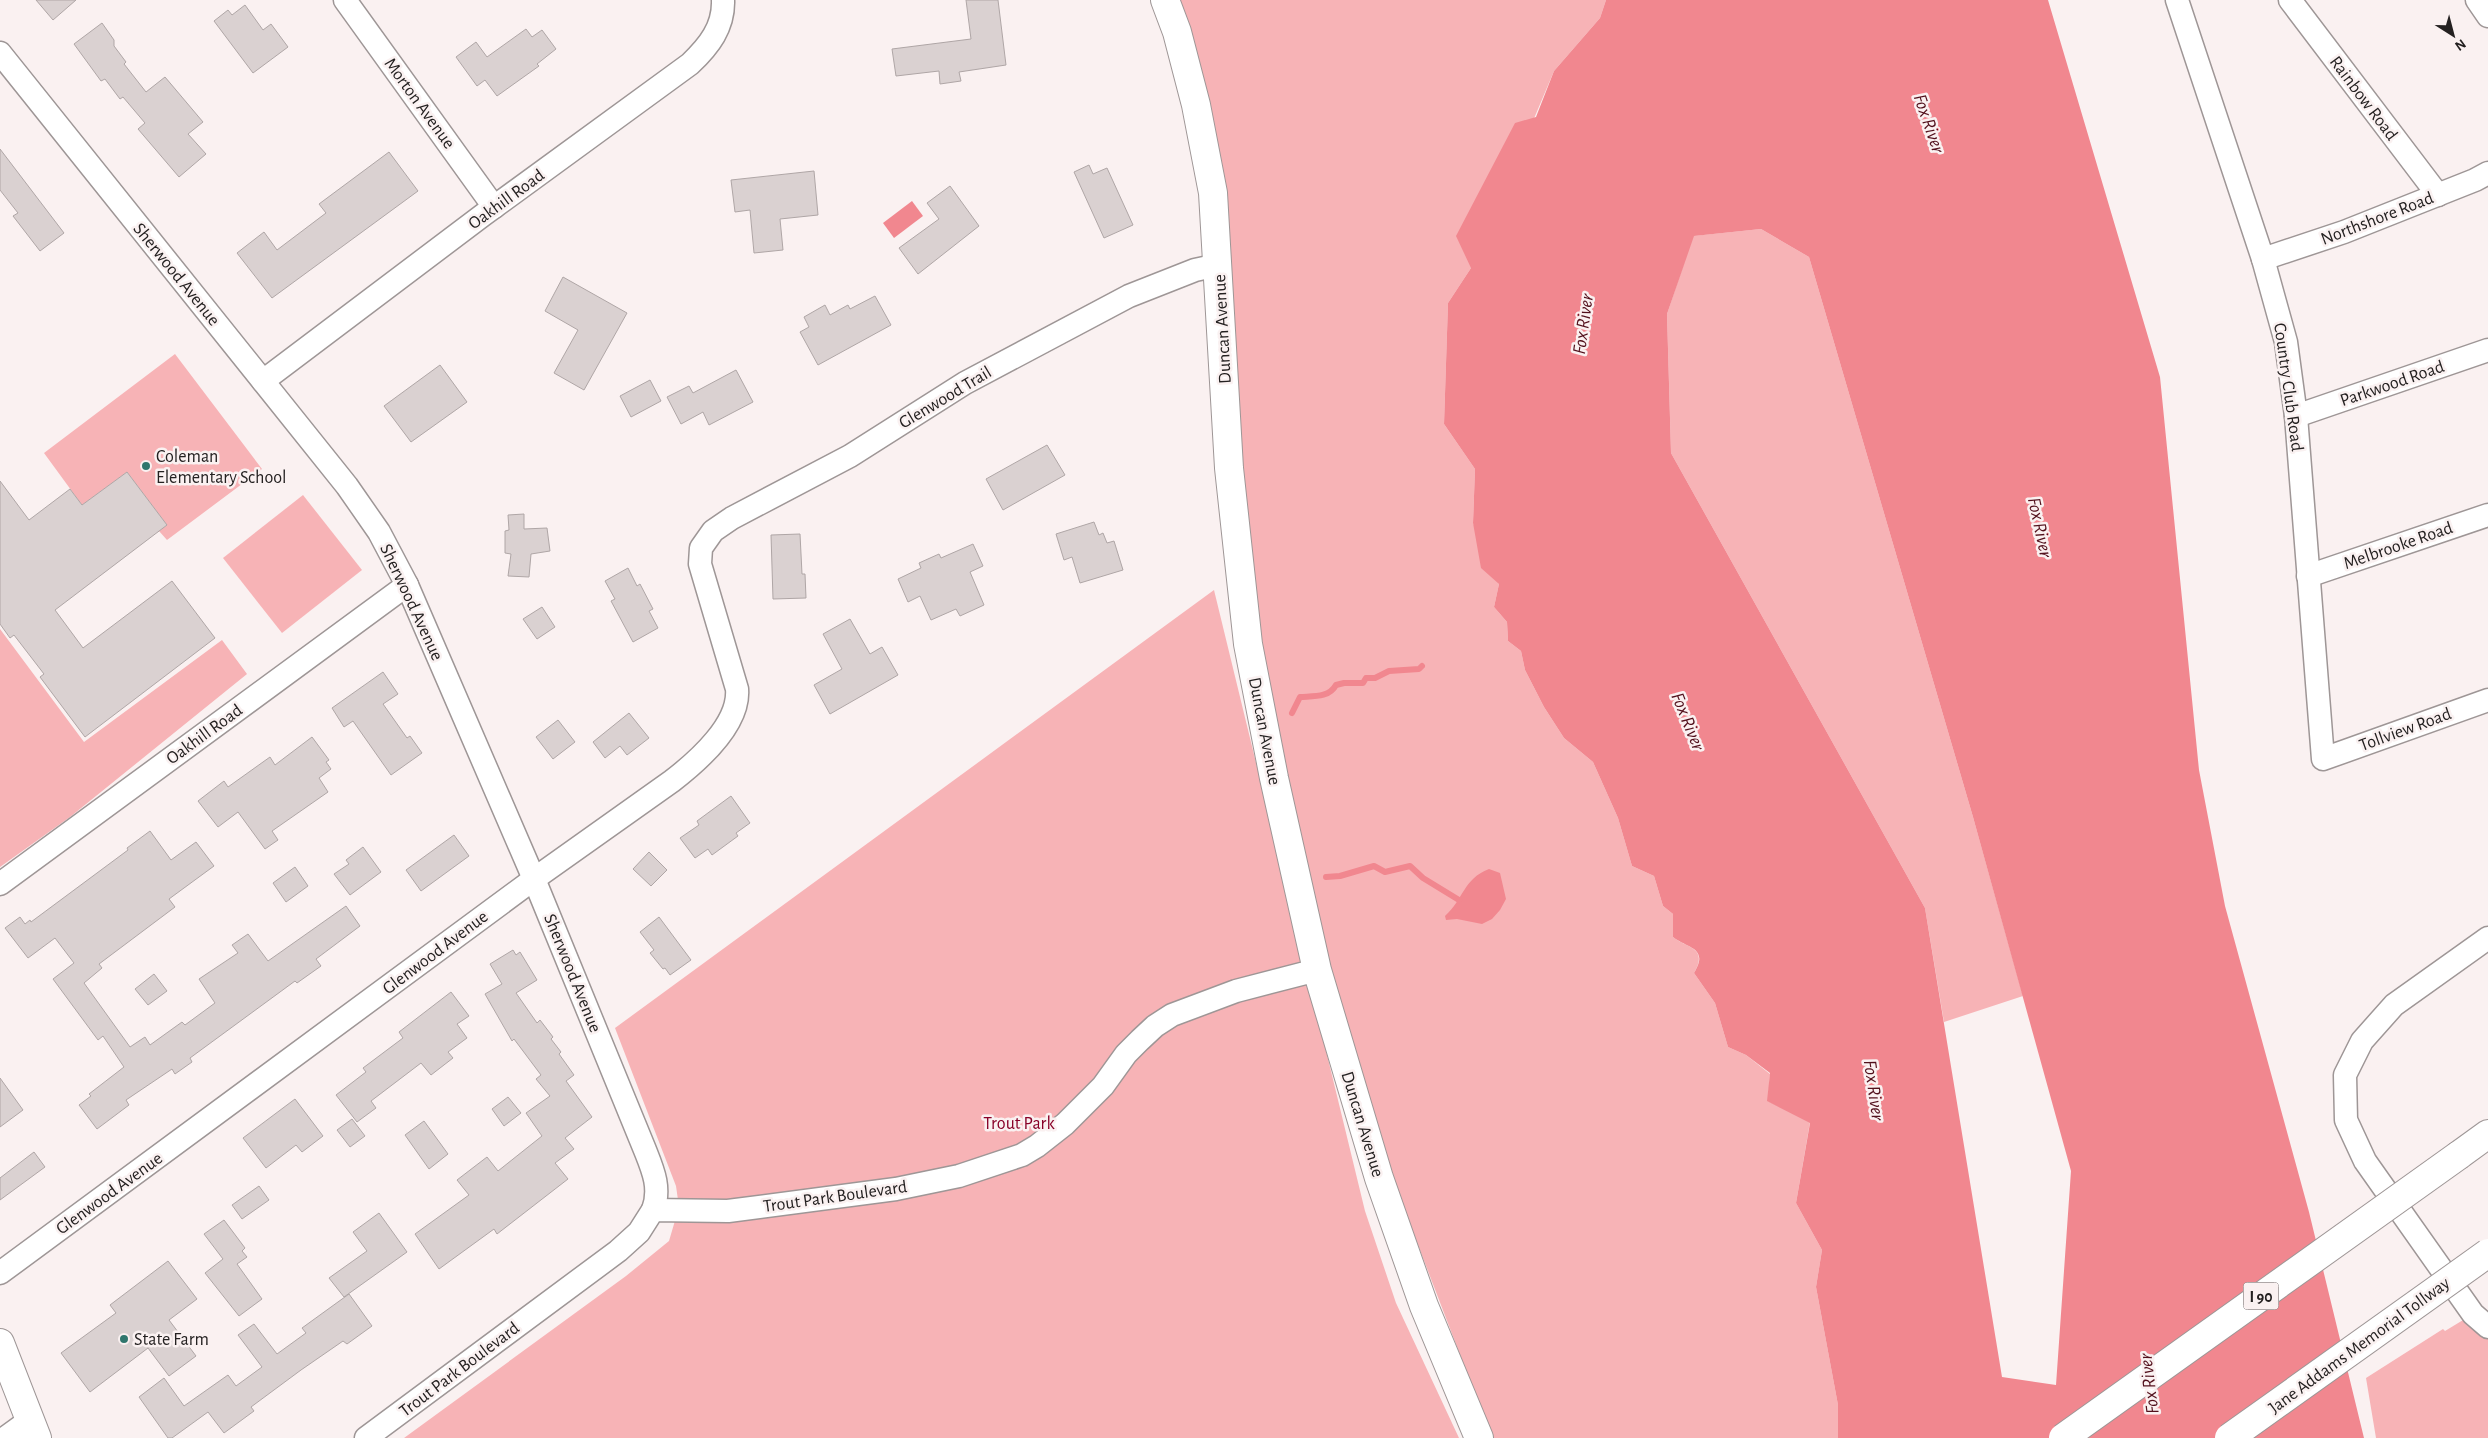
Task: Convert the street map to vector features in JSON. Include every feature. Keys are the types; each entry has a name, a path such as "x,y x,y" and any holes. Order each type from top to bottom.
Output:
{"main road":[{"name":"Duncan Avenue","path":"1165,0 1177,32 1203,133 1213,193 1230,468 1248,644 1274,778 1317,970 1379,1178 1424,1306 1479,1438"},
{"name":"I 90","path":"2063,1438 2488,1134"},
{"name":"Jane Addams Memorial Tollway","path":"2229,1438 2488,1253"},
{"path":"0,1343 34,1429"}],"street":[{"name":"Morton Avenue","path":"345,0 494,207"},
{"name":"Oakhill Road","path":"263,381 494,207 690,64 710,43 717,32 721,20 723,0"},
{"name":"Country Club Road","path":"2177,0 2264,259 2286,342 2296,416 2323,759"},
{"name":"Rainbow Road","path":"2290,0 2438,195"},
{"path":"2477,0 2488,16"},
{"name":"Sherwood Avenue","path":"0,53 263,381 379,532 408,585 534,879 653,1170 657,1191 653,1210"},
{"name":"Northshore Road","path":"2264,259 2344,232 2475,180 2488,172"},
{"name":"Glenwood Trail","path":"700,564 701,548 713,531 732,518 850,456 965,383 1129,296 1195,270 1218,265"},
{"name":"Parkwood Road","path":"2296,416 2488,350"},
{"name":"Melbrooke Road","path":"2308,576 2488,515"},
{"name":"Glenwood Avenue","path":"0,1273 534,879 688,768 714,742 729,720 738,701 737,689 700,564"},
{"name":"Oakhill Road","path":"0,884 408,585"},
{"name":"Tollview Road","path":"2323,759 2488,700"},
{"path":"2488,938 2394,1005 2362,1041 2345,1075 2346,1120 2365,1161 2420,1242 2473,1314 2488,1327"},
{"name":"Trout Park Boulevard","path":"366,1438 618,1251 639,1232 653,1210 728,1211 896,1188 959,1176 1022,1155 1065,1124 1103,1086 1131,1050 1155,1026 1172,1015 1236,991 1317,970"},
{"path":"5,1438 34,1429"}],"green space":[{"path":"1177,0 1606,0 1600,18 1554,71 1471,268 1448,303 1444,424 1475,469 1473,523 1499,584 1494,607 1507,622 1508,641 1521,651 1525,670 1544,707 1564,738 1593,762 1618,818 1632,866 1654,876 1663,906 1673,914 1673,937 1694,949 1697,953 1699,958 1694,973 1715,1003 1728,1047 1746,1055 1770,1074 1768,1101 1810,1122 1796,1203 1822,1250 1816,1287 1838,1405 1838,1438 1493,1438 1392,1177 1337,994 1309,884 1271,707"},
{"path":"1761,229 1809,257 1973,817 2023,996 1944,1022 1925,908 1671,453 1667,314 1693,236"},
{"path":"175,354 262,469 167,540 159,531 167,525 127,472 82,505 44,453"},
{"path":"303,495 362,570 282,633 223,558"},
{"name":"Trout Park","path":"1214,590 1365,1211 1396,1303 1459,1438 404,1438 626,1276 669,1241 679,1207 676,1186 615,1028"},
{"path":"0,629 84,742 222,640 247,674 70,817 0,867"},
{"path":"2473,1314 2488,1316 2488,1438 2376,1438 2366,1378 2443,1329 2445,1331"}],"water":[{"name":"Fox River","path":"1606,0 2048,0 2160,377 2199,770 2225,906 2309,1212 2364,1438 1838,1438 1838,1405 1816,1287 1822,1250 1796,1203 1810,1123 1767,1101 1770,1073 1746,1055 1728,1047 1715,1003 1694,973 1698,964 1698,953 1673,937 1673,914 1663,906 1654,876 1632,866 1618,818 1593,762 1564,738 1544,707 1525,670 1521,651 1508,641 1507,622 1494,607 1499,584 1481,568 1473,523 1475,469 1444,424 1448,303 1471,268 1456,236 1515,123 1536,117 1554,71 1600,18","holes":["1761,229 1809,257 1973,817 2071,1171 2056,1385 2002,1377 1925,908 1671,453 1667,314 1694,236"]},
{"path":"912,201 923,216 894,238 883,223"},
{"path":"1489,869 1500,873 1506,899 1500,910 1492,919 1482,924 1457,919 1446,920 1445,916 1474,878"}],"building":[{"path":"36,0 76,0 53,20"},
{"path":"966,0 998,0 1006,65 959,72 961,81 940,84 939,71 896,76 892,49 971,39"},
{"path":"245,5 263,30 271,24 288,47 253,73 214,21 228,10 232,15"},
{"path":"102,23 114,40 114,46 126,62 124,64 146,92 165,77 203,122 188,134 206,154 179,177 138,129 145,123 123,97 120,99 105,79 101,81 74,44"},
{"path":"526,29 532,37 542,30 556,49 537,64 539,66 497,96 485,80 477,86 456,57 476,42 487,57"},
{"path":"0,149 64,233 40,251 13,216 18,213 0,190"},
{"path":"389,152 418,191 272,298 237,253 264,232 277,250 326,213 319,204"},
{"path":"1089,165 1093,174 1107,168 1133,225 1104,238 1074,172"},
{"path":"814,171 818,215 780,219 783,250 754,253 750,210 735,212 731,180"},
{"path":"950,186 979,226 918,274 899,248 939,219 927,203"},
{"path":"563,277 627,313 584,390 554,373 578,330 545,311"},
{"path":"875,296 891,325 818,365 800,332 809,327 804,317 825,305 830,315 848,305 850,309"},
{"path":"440,365 467,402 411,442 384,406"},
{"path":"736,370 753,402 709,425 703,412 681,424 667,397 689,386 693,393"},
{"path":"650,380 661,401 631,417 620,396"},
{"path":"1047,445 1065,475 1003,510 986,479"},
{"path":"127,472 167,525 55,610 83,648 172,581 215,638 85,737 40,677 44,674 14,635 10,638 0,624 0,481 29,520 70,489 82,505"},
{"path":"524,514 524,529 547,528 550,551 531,554 529,577 508,576 511,554 505,553 505,531 509,530 508,515"},
{"path":"1094,522 1099,535 1103,533 1107,543 1114,541 1123,570 1080,583 1072,557 1064,560 1056,534"},
{"path":"800,534 802,574 805,574 806,598 773,599 771,535"},
{"path":"973,544 983,566 970,572 984,605 960,616 956,609 931,620 920,596 908,602 898,579 921,568 919,563 939,554 941,558"},
{"path":"628,568 637,586 640,584 653,609 649,611 658,628 633,642 611,601 615,599 605,581"},
{"path":"542,607 555,627 537,639 523,619"},
{"path":"850,619 870,654 882,647 898,675 830,714 814,685 842,669 823,634"},
{"path":"383,672 398,694 383,704 407,738 410,736 422,753 391,775 353,721 344,727 332,708"},
{"path":"629,713 649,738 627,755 620,746 605,758 593,742"},
{"path":"558,720 575,742 553,759 536,737"},
{"path":"312,737 329,760 326,762 331,769 319,778 328,792 272,831 278,840 265,849 238,812 218,827 198,801 224,781 228,787 270,757 275,765"},
{"path":"731,796 750,823 736,833 738,836 712,855 708,849 695,858 680,838 699,825 697,821"},
{"path":"150,831 171,860 196,842 214,866 169,899 175,907 99,964 102,968 84,983 130,1047 145,1037 150,1045 182,1022 185,1025 215,1003 199,979 238,953 232,945 248,934 268,961 346,906 360,926 316,959 321,966 297,983 295,981 190,1058 192,1062 175,1074 172,1069 126,1100 129,1105 97,1129 79,1105 91,1096 89,1094 124,1067 103,1036 98,1040 53,979 74,963 55,938 28,958 5,928 20,917 25,924 30,920 31,922 128,850 127,848"},
{"path":"454,835 469,856 421,891 406,870"},
{"path":"363,847 381,872 350,895 334,874 349,864 346,860"},
{"path":"649,852 667,870 651,886 633,869"},
{"path":"295,867 308,886 286,902 273,883"},
{"path":"659,917 691,960 670,975 650,953 654,950 640,932"},
{"path":"513,950 516,955 520,952 537,980 516,993 537,1023 540,1020 553,1037 551,1039 561,1052 559,1054 574,1075 566,1081 592,1117 565,1138 574,1149 555,1163 568,1179 497,1234 494,1229 439,1269 415,1234 469,1195 457,1180 487,1157 498,1171 542,1136 526,1113 550,1096 536,1079 541,1075 514,1039 512,1041 485,994 502,984 490,964"},
{"path":"154,974 167,991 148,1005 135,989"},
{"path":"451,992 469,1016 457,1024 467,1038 448,1052 453,1058 431,1075 421,1063 371,1101 376,1108 357,1122 336,1095 366,1072 363,1068 403,1038 399,1032"},
{"path":"0,1078 23,1110 0,1127"},
{"path":"508,1097 521,1113 504,1126 492,1109"},
{"path":"295,1099 323,1136 302,1152 296,1145 266,1168 243,1138"},
{"path":"352,1119 365,1136 350,1147 337,1130"},
{"path":"424,1121 448,1154 429,1169 405,1135"},
{"path":"34,1152 45,1167 0,1200 0,1178"},
{"path":"259,1186 269,1200 242,1219 232,1205"},
{"path":"379,1213 407,1252 344,1297 329,1278 367,1251 353,1232"},
{"path":"224,1220 245,1248 242,1251 247,1257 237,1264 262,1299 239,1316 205,1273 223,1259 204,1234"},
{"path":"168,1261 197,1299 169,1320 196,1356 169,1376 148,1348 90,1392 61,1353 116,1313 110,1305"},
{"path":"349,1294 372,1326 347,1344 343,1341 301,1370 251,1407 254,1411 224,1433 208,1412 172,1438 168,1438 139,1397 164,1378 184,1406 228,1375 236,1386 262,1367 238,1335 254,1324 277,1354 306,1333 302,1328"}],"waterway":[{"path":"1292,713 1300,697 1320,696 1329,692 1336,685 1363,683 1366,678 1375,678 1389,671 1419,669 1422,666"},
{"path":"1326,877 1340,876 1374,866 1385,872 1410,866 1423,878 1459,900"}],"place":[{"name":"Coleman Elementary School","path":"146,466"},
{"name":"State Farm","path":"124,1339"}]}
